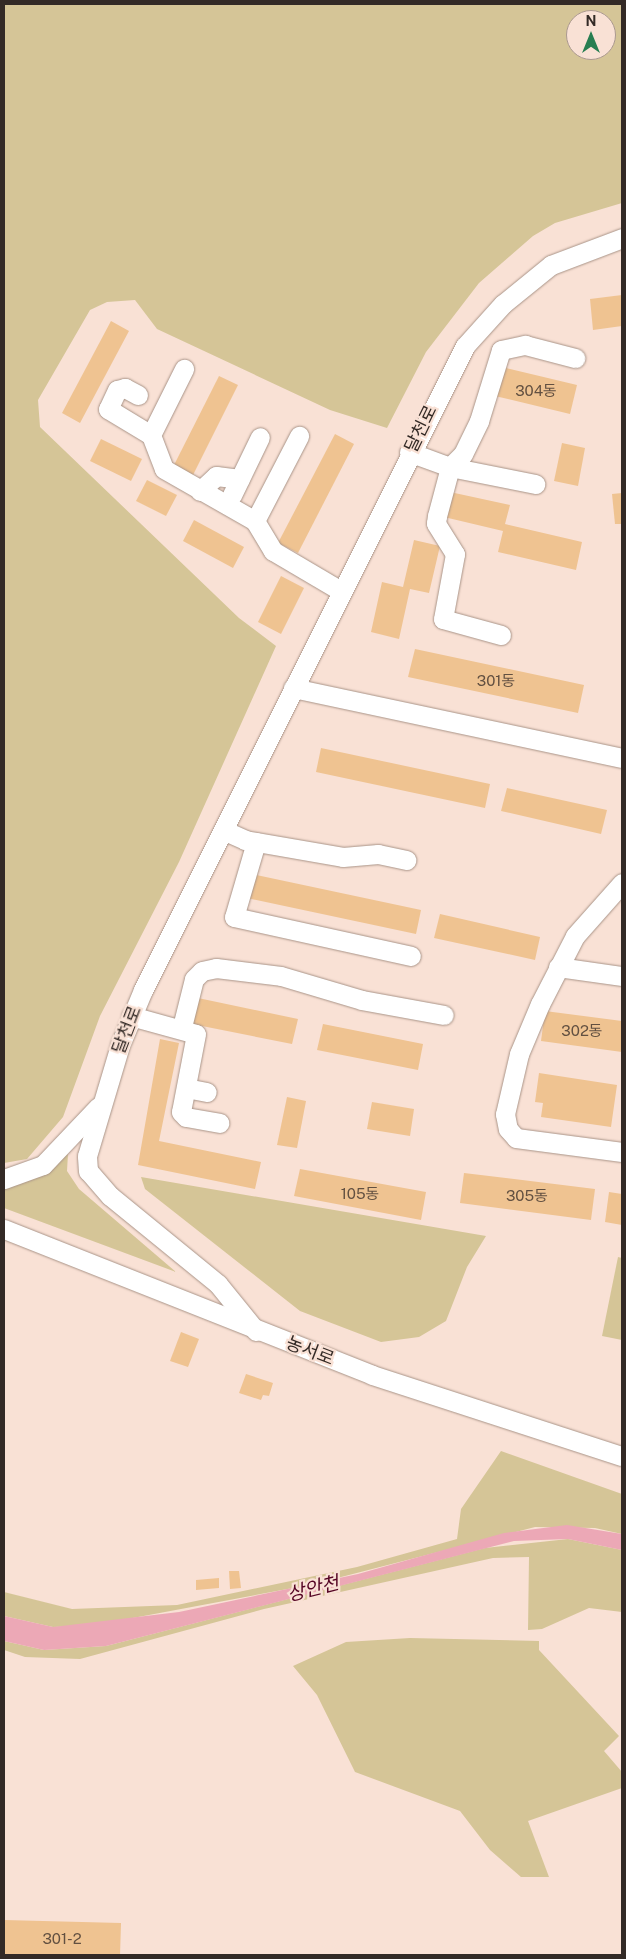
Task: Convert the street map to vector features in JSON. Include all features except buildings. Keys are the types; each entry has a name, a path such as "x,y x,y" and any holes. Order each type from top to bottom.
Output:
{"street":[{"name":"달천로","path":"256,1331 218,1284 95,1182 87,1156 102,1102 131,1016 449,371 492,314 551,265 622,238"},
{"path":"501,635 446,622 442,616 456,554 436,523 450,467 463,454 479,422 500,350 525,345 575,358"},
{"path":"151,435 184,369"},
{"path":"138,395 125,388 117,390 108,409 151,435 164,469 255,521 264,542 279,556 341,591"},
{"path":"255,521 299,436"},
{"path":"200,491 216,476 236,487 260,438"},
{"path":"409,452 450,467 535,484"},
{"path":"293,688 622,758"},
{"path":"223,830 256,842 343,857 378,854 406,860"},
{"path":"256,842 234,906 239,920 411,956"},
{"path":"622,883 585,923 558,967 519,1054 506,1105 508,1129 523,1140 622,1152"},
{"path":"558,967 622,976"},
{"path":"182,1027 194,980 202,971 216,968 280,976 362,1000 444,1015"},
{"path":"131,1016 182,1027 196,1034 183,1115 219,1123"},
{"path":"186,1088 207,1092"},
{"path":"4,1179 43,1165 102,1102"},
{"name":"농서로","path":"4,1230 256,1331 372,1375 622,1456"}],"shaded area":[{"path":"4,4 622,4 622,203 555,223 533,236 479,283 426,352 387,428 330,410 157,329 135,300 107,302 90,310 38,400 40,427 239,618 276,646 179,862 100,1016 63,1117 27,1159 4,1163"},
{"path":"68,1154 67,1171 79,1189 176,1272 4,1208 4,1188 37,1177"},
{"path":"141,1177 486,1236 467,1267 446,1321 419,1337 381,1342 300,1311 145,1189"},
{"path":"618,1257 622,1258 622,1340 602,1336"},
{"path":"501,1451 622,1494 622,1534 595,1528 535,1527 314,1584 90,1626 53,1627 4,1616 4,1592 72,1609 177,1605 357,1567 457,1539 461,1509"},
{"path":"568,1539 622,1550 622,1612 589,1608 542,1629 528,1630 529,1557 493,1558 264,1609 80,1659 25,1657 4,1650 4,1641 44,1650 106,1646 485,1548"},
{"path":"410,1638 539,1641 539,1650 619,1736 604,1751 622,1772 622,1788 528,1821 549,1877 521,1877 490,1850 460,1811 355,1772 317,1695 293,1666 346,1642"}],"water":[{"name":"상안천","path":"567,1525 622,1534 622,1550 568,1539 514,1541 106,1646 44,1650 4,1641 4,1616 53,1627 179,1612 358,1574 504,1533"}]}
